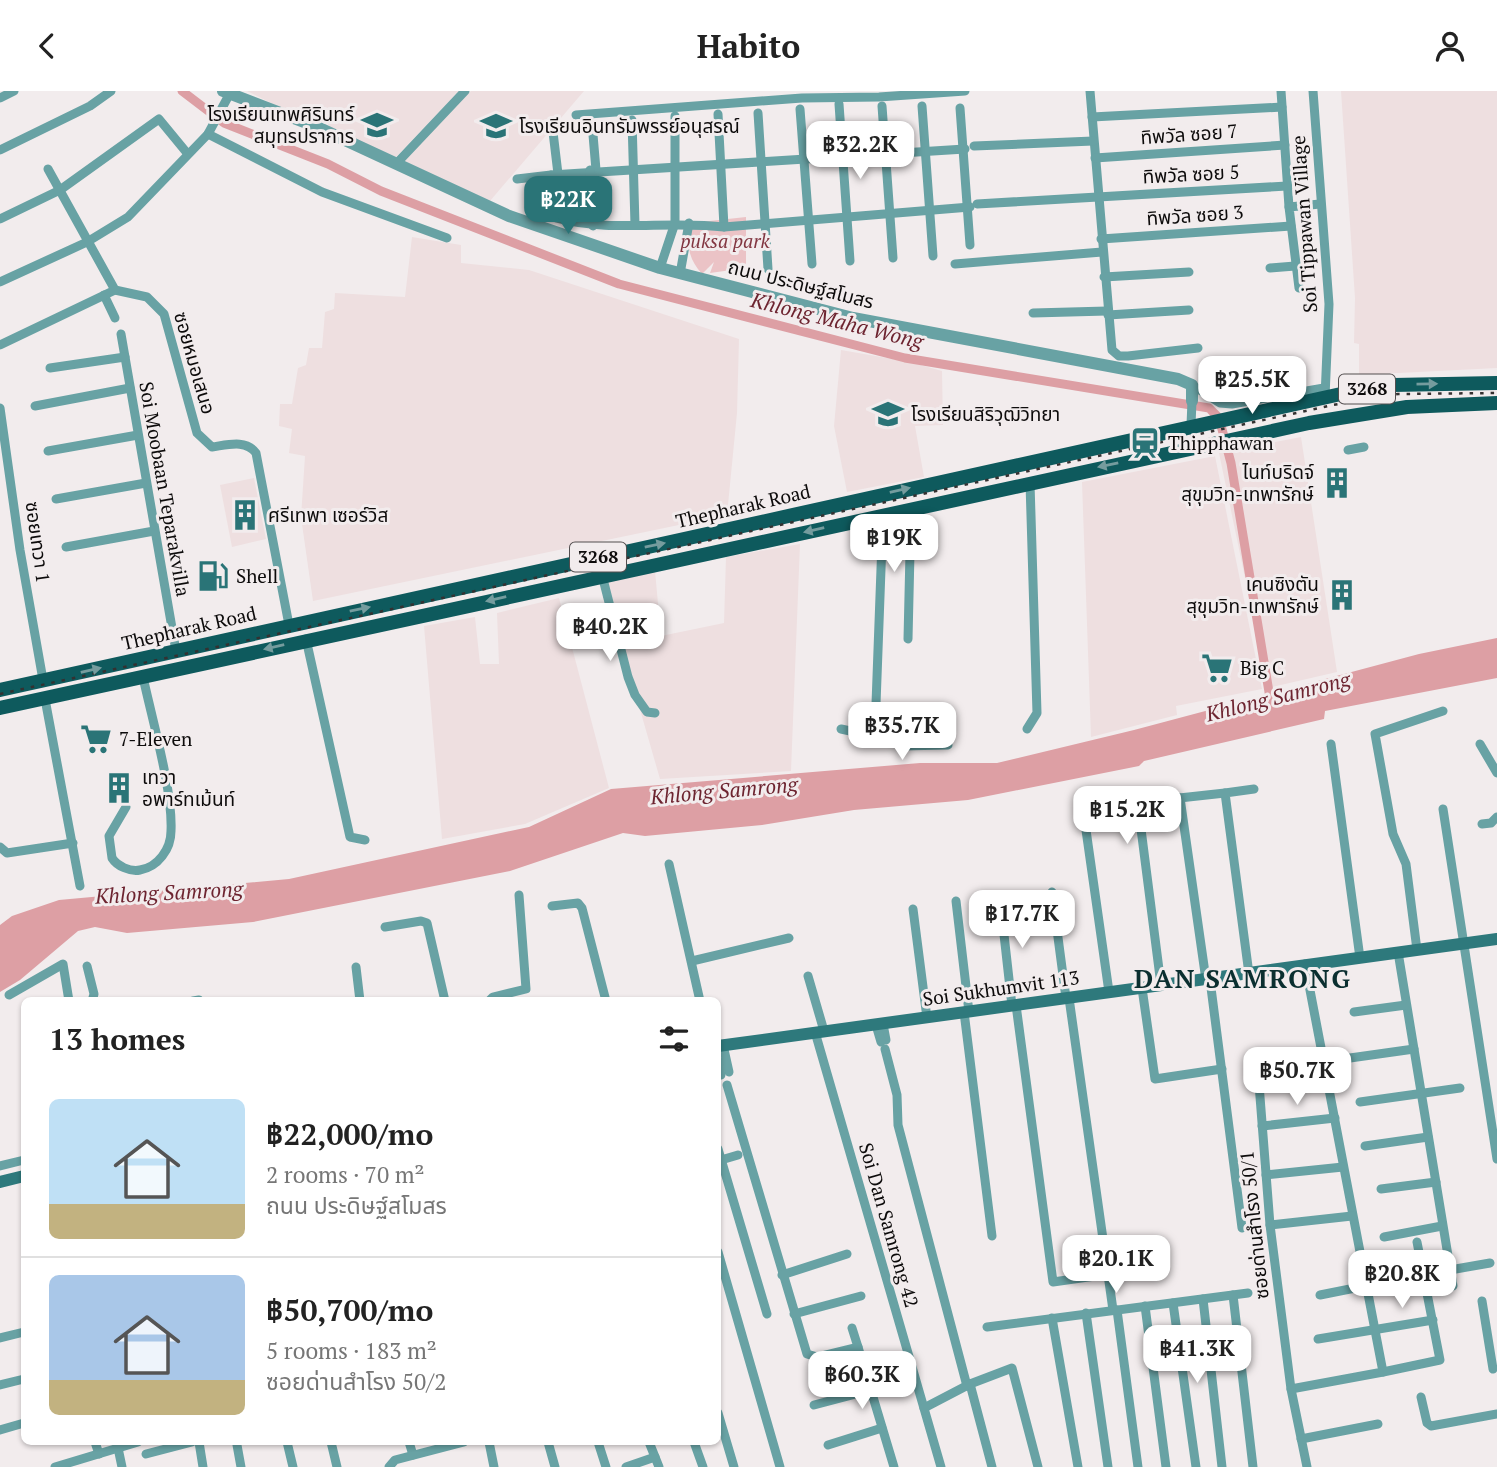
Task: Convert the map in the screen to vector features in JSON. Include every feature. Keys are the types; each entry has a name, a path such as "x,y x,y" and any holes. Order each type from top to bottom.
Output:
{"main road":[{"name":"Thepharak Road","path":"0,689 759,522 1192,416 1240,415 1324,393 1393,385 1497,383"},
{"name":"Thepharak Road","path":"0,708 1199,446 1385,409 1497,403"},
{"path":"759,522 763,541"},
{"name":"Soi Sukhumvit 113","path":"721,1046 1497,939"},
{"path":"0,1182 21,1177"}],"street":[{"path":"0,98 15,91"},
{"path":"0,150 90,106 111,91"},
{"path":"396,164 465,91"},
{"path":"576,115 802,98 879,97 965,91"},
{"path":"1090,91 1110,344 1119,356 1198,348"},
{"path":"1281,91 1287,186 1299,289"},
{"name":"Soi Tippawan Village","path":"1313,91 1329,304 1324,393"},
{"path":"0,282 87,242 128,217 209,133 222,109 226,93"},
{"name":"ถนน ประดิษฐ์สโมสร","path":"226,93 317,127 509,216 660,268 853,318 1057,354 1170,377 1192,385"},
{"path":"838,104 850,261"},
{"path":"881,106 893,258"},
{"path":"922,106 933,255"},
{"path":"1092,117 1282,107"},
{"path":"960,108 970,147 973,206 970,245"},
{"path":"800,109 812,264"},
{"path":"758,113 768,268"},
{"path":"718,114 724,227"},
{"path":"660,268 675,223 675,115"},
{"path":"0,219 60,190 159,119 187,153"},
{"path":"632,120 635,225"},
{"path":"592,123 593,226"},
{"path":"553,132 554,174"},
{"path":"209,133 322,192 447,237"},
{"path":"517,179 634,167 722,164 803,156 844,158 970,147 1093,141"},
{"name":"ทิพวัล ซอย 7","path":"1095,158 1285,145"},
{"path":"0,345 115,290 48,169"},
{"name":"ทิพวัล ซอย 5","path":"554,174 556,218 593,226 689,223 724,227 973,206 1287,186"},
{"path":"1289,207 1320,204"},
{"path":"680,274 689,223"},
{"name":"ทิพวัล ซอย 3","path":"1101,239 1291,226"},
{"path":"955,264 1102,252"},
{"path":"1270,268 1295,266"},
{"path":"1104,277 1189,272"},
{"name":"ซอยหมอเสนอ","path":"115,290 147,297 164,314 197,433 204,442 212,447 246,445 256,453 289,625"},
{"path":"104,295 116,318"},
{"path":"1033,313 1189,310"},
{"name":"Soi Moobaan Teparakvilla","path":"121,334 176,651"},
{"path":"50,368 125,357"},
{"path":"1192,385 1220,403 1232,404 1324,393"},
{"path":"1192,385 1192,416"},
{"path":"35,405 130,388"},
{"name":"ซอยเทวา 1","path":"0,408 5,462 43,680"},
{"path":"48,451 138,435"},
{"path":"1348,450 1364,447"},
{"path":"56,499 146,483"},
{"path":"1027,729 1037,713 1030,483"},
{"path":"908,639 911,509"},
{"path":"841,729 869,735 875,731 883,515"},
{"path":"66,547 155,531"},
{"path":"602,575 635,695 647,712 655,713"},
{"path":"306,639 350,838 365,840"},
{"path":"126,807 109,836 112,857 123,867 141,870 154,864 167,851 172,833 170,809 143,677"},
{"path":"45,699 80,886"},
{"path":"1417,950 1406,864 1393,834 1374,734 1443,711"},
{"path":"875,717 893,721 896,741 900,746 948,745"},
{"path":"1331,744 1360,958"},
{"path":"1480,744 1497,773"},
{"path":"1161,985 1141,829 1148,819 1150,803 1254,789"},
{"path":"1225,793 1249,974"},
{"path":"1180,798 1222,1069 1242,1228"},
{"path":"1443,809 1497,1159"},
{"path":"1482,824 1491,823 1497,817"},
{"path":"1085,823 1109,992"},
{"path":"0,847 6,853 72,843"},
{"path":"669,864 699,997"},
{"path":"1052,892 1107,1275 1115,1310 1138,1467"},
{"path":"494,997 526,989 519,895"},
{"path":"1000,899 1053,1282 1157,1267"},
{"path":"957,901 966,1012 992,1235"},
{"path":"552,906 578,902 582,908 605,997"},
{"path":"913,909 927,1018"},
{"path":"384,927 421,921 427,923 444,997"},
{"path":"692,961 789,938"},
{"path":"1398,953 1453,1286"},
{"path":"9,995 63,964 68,997"},
{"path":"1306,964 1383,1372"},
{"path":"87,966 93,997"},
{"path":"356,967 360,997"},
{"name":"Soi Dan Samrong 42","path":"808,975 820,1031 941,1467"},
{"path":"1142,988 1153,1077 1158,1079 1222,1069"},
{"path":"1354,1012 1406,1005"},
{"path":"880,1024 897,1095 898,1125 992,1467"},
{"path":"1350,1058 1414,1049"},
{"path":"721,1052 725,1077"},
{"path":"721,1067 809,1357 858,1347"},
{"name":"ซอยด่านสำโรง 50/1","path":"1307,1467 1291,1389 1270,1226 1260,1081 1325,1070"},
{"path":"1360,1102 1460,1088"},
{"path":"1262,1126 1335,1118"},
{"path":"1365,1146 1428,1137"},
{"path":"738,1155 721,1160 766,1314"},
{"path":"0,1166 21,1161"},
{"path":"1266,1175 1343,1167"},
{"path":"1381,1189 1436,1182"},
{"path":"1270,1226 1352,1216"},
{"path":"1384,1237 1442,1226"},
{"path":"1291,1389 1438,1361 1440,1356 1417,1242"},
{"path":"782,1275 847,1254"},
{"path":"721,1262 780,1467"},
{"path":"1450,1270 1490,1263"},
{"path":"1320,1294 1425,1274"},
{"path":"987,1327 1248,1293"},
{"path":"1233,1295 1253,1467"},
{"path":"794,1314 861,1296"},
{"path":"1203,1299 1222,1467"},
{"path":"1482,1301 1492,1336 1493,1369"},
{"path":"1173,1303 1196,1467"},
{"path":"1144,1306 1166,1467"},
{"path":"1086,1313 1108,1467"},
{"path":"1052,1318 1078,1467"},
{"path":"1318,1339 1433,1320"},
{"path":"852,1328 892,1467"},
{"path":"0,1338 21,1333"},
{"path":"924,1408 969,1385 1012,1368 1038,1467"},
{"path":"0,1385 21,1380"},
{"path":"814,1405 871,1390"},
{"path":"1421,1397 1427,1423 1432,1426 1497,1414"},
{"path":"721,1423 734,1467"},
{"path":"0,1430 21,1424"},
{"path":"1301,1439 1378,1424"},
{"path":"828,1445 882,1429"},
{"path":"96,1445 99,1454"},
{"path":"55,1467 128,1445"},
{"path":"146,1454 180,1445"},
{"path":"199,1445 203,1467"},
{"path":"237,1445 241,1467"},
{"path":"288,1445 293,1467"},
{"path":"334,1445 337,1467"},
{"path":"410,1445 413,1455"},
{"path":"389,1467 395,1460 452,1445"},
{"path":"490,1445 494,1467"},
{"path":"549,1445 555,1467"},
{"path":"599,1445 606,1467"},
{"path":"650,1445 659,1467"},
{"path":"695,1445 703,1467"},
{"path":"118,1448 122,1467"},
{"path":"626,1467 655,1457"}],"shaded area":[{"name":"โรงเรียนเทพศิรินทร์ สมุทรปราการ","path":"247,91 459,91 396,157 332,129 325,121 300,108 285,110"},
{"name":"โรงเรียนอินทรัมพรรย์อนุสรณ์","path":"471,91 584,91 490,201 404,161"},
{"path":"1341,91 1497,91 1497,368 1359,375 1359,344 1354,343 1355,298"},
{"path":"412,237 461,245 461,263 529,270 739,339 737,413 727,515 313,601 301,517 305,456 289,453 292,429 279,426 280,404 292,404 298,368 306,365 309,348 322,348 325,312 334,309 335,293 405,297"},
{"name":"โรงเรียนสิริวุฒิวิทยา","path":"841,350 910,362 942,371 943,425 915,426 924,477 847,492 834,426"},
{"path":"1301,437 1337,672 1268,688 1219,453"},
{"path":"1215,456 1262,689 1176,706 1177,715 1091,737 1082,482"},
{"path":"254,478 266,539 232,547 220,485"},
{"path":"800,544 791,771 660,779 603,581 655,571 661,636 724,623 726,557"},
{"path":"559,598 609,788 525,824 442,839 424,626 475,617 480,664 499,664 497,613"}],"green space":[{"name":"puksa park","path":"746,217 746,268 710,273 714,262 702,274 693,262 689,250 691,223"}],"water":[{"name":"Khlong Samrong","path":"1497,638 1497,678 1325,711 1324,719 1144,761 1139,766 968,800 854,810 762,825 645,836 623,833 510,871 253,922 127,933 95,927 78,931 20,980 0,992 0,925 12,916 59,900 289,879 529,827 611,789 920,763 997,763 1134,730 1419,654"}],"waterway":[{"name":"Khlong Maha Wong","path":"182,91 224,123 328,164 381,191 619,284 905,358 1209,408 1219,418 1231,463 1271,704"}],"railway":[{"path":"0,694 1333,405 1398,394 1497,393"}],"place":[{"name":"โรงเรียนเทพศิรินทร์ สมุทรปราการ","path":"377,125"},
{"name":"โรงเรียนอินทรัมพรรย์อนุสรณ์","path":"496,126"},
{"name":"โรงเรียนสิริวุฒิวิทยา","path":"888,414"},
{"name":"Thipphawan","path":"1145,443"},
{"name":"ไนท์บริดจ์ สุขุมวิท-เทพารักษ์","path":"1337,483"},
{"name":"ศรีเทพา เซอร์วิส","path":"245,515"},
{"name":"Shell","path":"213,576"},
{"name":"เคนซิงตัน สุขุมวิท-เทพารักษ์","path":"1342,595"},
{"name":"Big C","path":"1217,668"},
{"name":"7-Eleven","path":"96,739"},
{"name":"เทวา อพาร์ทเม้นท์","path":"119,788"}],"district":[{"name":"DAN SAMRONG","path":"1243,979"}]}
